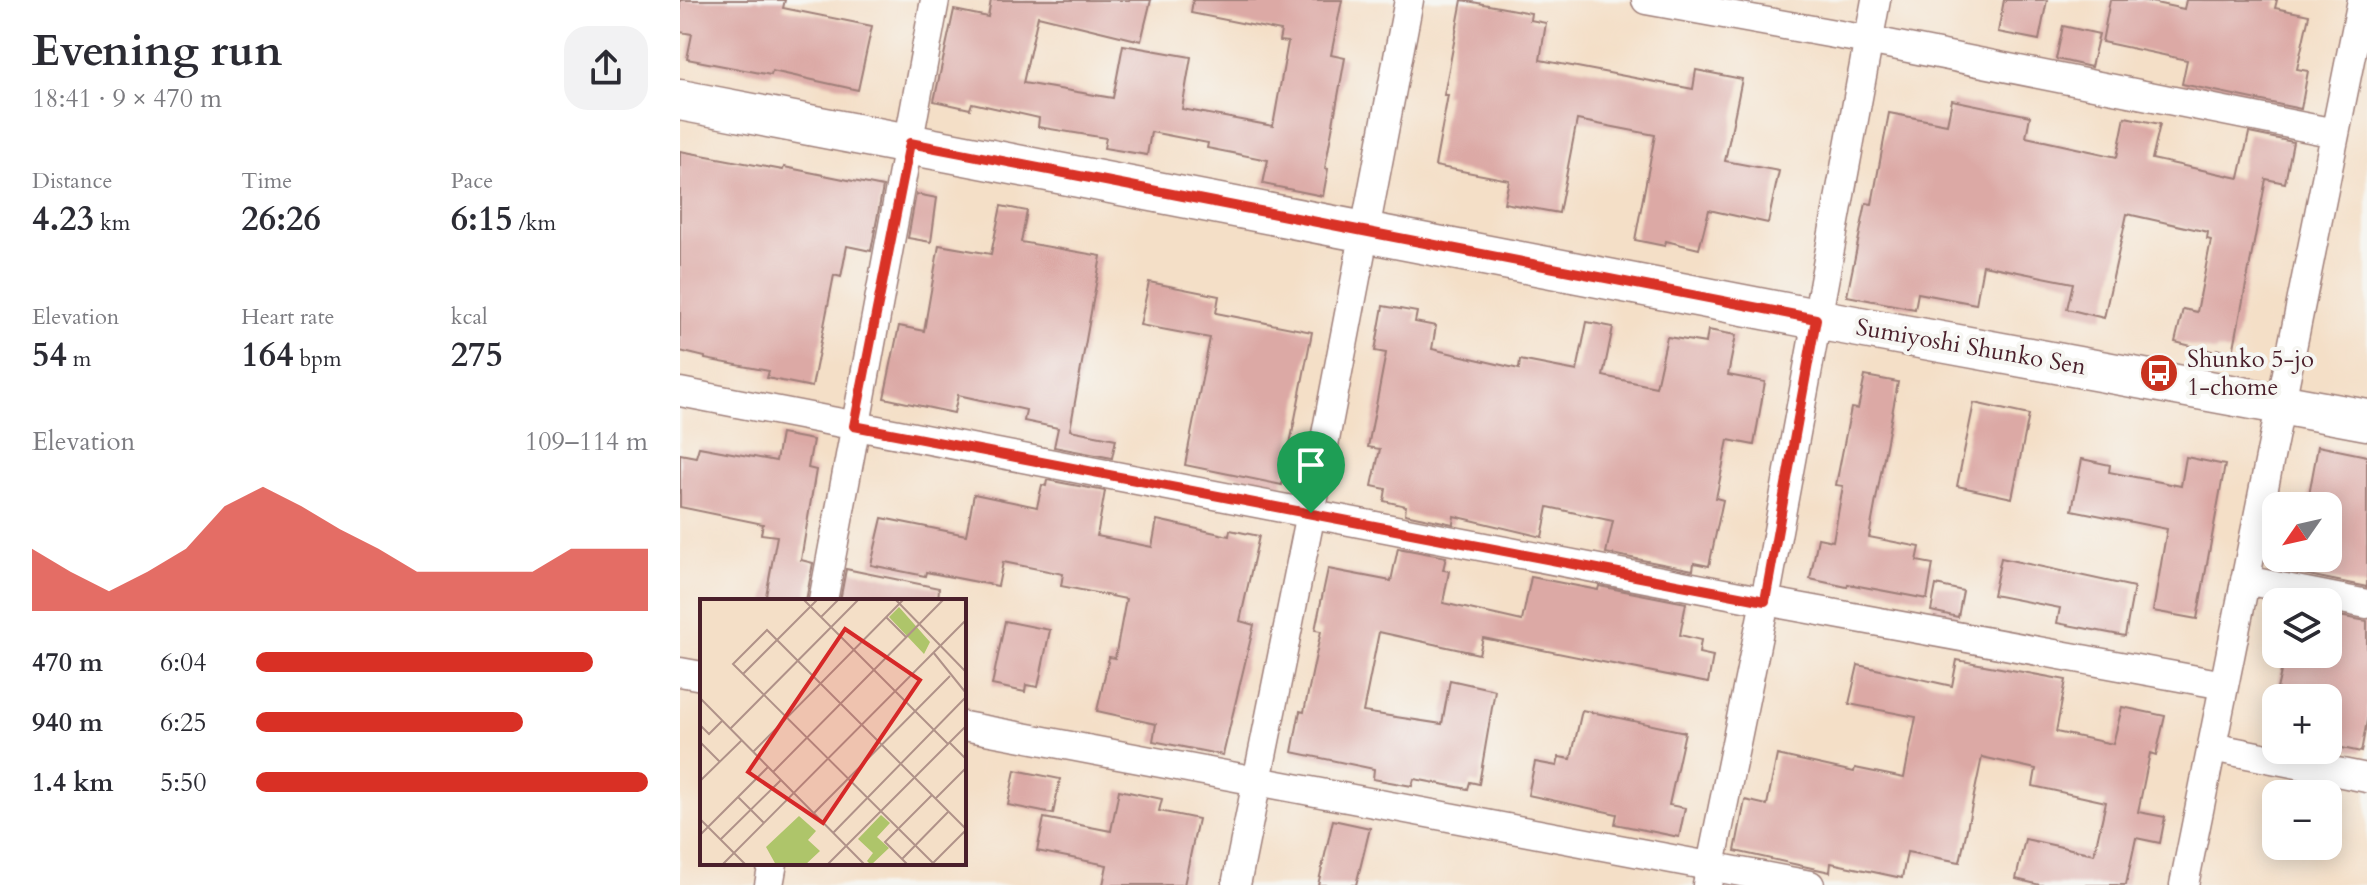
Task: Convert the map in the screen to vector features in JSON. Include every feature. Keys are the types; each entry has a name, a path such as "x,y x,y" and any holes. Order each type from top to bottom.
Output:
{"street":[{"path":"823,599 935,0"},
{"path":"1236,885 1409,0"},
{"path":"1646,0 1868,40 2335,133"},
{"path":"1709,876 1765,601 1876,0"},
{"path":"2184,885 2362,0"},
{"name":"Sumiyoshi Shunko Sen","path":"680,100 1816,319 2367,420"},
{"path":"680,392 1765,601 2224,685"},
{"path":"2245,580 2367,604"},
{"path":"680,672 700,676"},
{"path":"966,726 1258,782 1709,876 1810,885"},
{"path":"2212,747 2367,778"},
{"path":"769,885 773,865"}],"building":[{"path":"680,0 785,0 783,8 872,26 858,90 772,71 771,75 687,59 692,34 680,32"},
{"path":"991,0 1151,0 1141,41 1038,16 1023,83 1113,98 1123,45 1191,57 1182,109 1273,126 1288,42 1279,41 1281,31 1191,13 1193,0 1342,0 1331,55 1345,58 1325,168 1328,169 1323,196 1263,184 1268,160 1207,148 1208,143 1151,132 1147,155 1104,148 1106,138 1038,127 1039,118 972,103 970,109 934,101 954,10 988,17"},
{"path":"1462,0 1531,13 1530,20 1546,23 1540,60 1693,89 1696,70 1742,79 1725,161 1779,171 1768,223 1709,210 1699,249 1666,241 1665,246 1635,240 1655,135 1577,120 1559,213 1504,203 1509,180 1435,166 1448,95 1444,95"},
{"path":"2004,0 2047,0 2039,40 1998,32"},
{"path":"2110,0 2141,0 2184,9 2186,0 2277,0 2275,8 2309,15 2297,69 2308,71 2301,109 2182,84 2187,60 2102,42"},
{"path":"2063,26 2099,34 2091,67 2056,59"},
{"path":"1952,100 2030,116 2026,137 2117,157 2125,117 2160,124 2152,159 2239,178 2249,133 2293,142 2285,183 2266,179 2233,353 2175,342 2183,309 2197,312 2211,240 2207,239 2208,232 2127,214 2104,318 2067,309 2073,283 1983,265 1976,304 1918,293 1915,309 1847,296 1866,203 1872,204 1889,113 1947,124"},
{"path":"680,151 783,170 784,167 883,187 871,251 847,246 841,277 834,275 812,387 767,378 769,371 680,351"},
{"path":"916,194 937,198 931,242 908,238"},
{"path":"1001,206 1027,211 1021,242 1101,256 1070,430 1116,439 1112,458 1054,447 1058,428 1024,421 1026,410 958,395 954,413 884,398 899,326 924,331 939,245 991,254"},
{"path":"1149,282 1219,296 1216,313 1312,332 1282,485 1185,465 1210,338 1140,325"},
{"path":"1383,306 1417,312 1415,322 1436,326 1432,349 1519,369 1520,360 1577,371 1587,322 1613,327 1603,376 1656,387 1667,337 1706,343 1708,330 1736,335 1728,375 1765,382 1754,445 1728,440 1716,498 1723,500 1709,566 1694,563 1693,570 1606,553 1613,521 1548,507 1542,537 1454,516 1453,524 1405,514 1406,506 1384,501 1386,489 1372,486 1380,449 1368,447 1386,353 1375,351"},
{"path":"1865,376 1898,382 1869,537 1920,547 1917,561 1933,564 1927,599 1810,579 1818,538 1833,541 1843,486 1836,485 1851,408 1858,409"},
{"path":"1974,403 2029,415 2012,498 1957,486"},
{"path":"781,434 813,440 808,468 816,470 801,560 813,563 806,599 765,599 777,536 761,534 763,524 680,507 680,454 696,457 699,447 776,461"},
{"path":"2318,446 2367,456 2367,587 2299,573 2342,572 2342,492 2309,492"},
{"path":"2186,457 2225,465 2197,619 2153,611 2167,529 2072,510 2082,459 2110,465 2109,472 2181,486"},
{"path":"1047,480 1105,491 1097,536 1152,547 1157,520 1229,536 1230,530 1259,536 1240,621 1254,625 1223,755 1153,741 1156,724 1097,711 1109,657 1115,658 1126,599 1061,586 1063,574 1003,562 998,586 871,565 882,518 966,535 974,494 1037,507 1042,485 1046,486"},
{"path":"1398,548 1446,557 1443,570 1449,571 1443,603 1522,621 1531,577 1686,603 1680,635 1701,640 1699,653 1713,656 1708,683 1483,638 1479,654 1379,632 1363,712 1442,724 1450,680 1495,690 1479,784 1470,782 1468,789 1414,779 1412,786 1373,779 1374,769 1292,752 1321,631 1315,630 1328,569 1391,581"},
{"path":"2001,558 2134,587 2125,636 2057,623 2060,608 1993,595"},
{"path":"846,569 939,588 938,599 840,599"},
{"path":"1936,585 1963,591 1958,617 1931,611"},
{"path":"2342,617 2367,621 2367,720 2361,752 2342,748 2342,684 2278,684 2282,668 2342,668"},
{"path":"1005,621 1050,630 1038,687 1026,685 1025,692 992,685"},
{"path":"1957,660 2066,680 2056,732 2113,744 2122,707 2165,716 2156,755 2150,753 2138,812 2165,817 2160,843 2136,838 2126,885 2040,885 2016,879 2025,839 2094,854 2106,802 2033,786 2036,769 1982,757 1960,862 1907,852 1902,878 1831,863 1830,872 1735,851 1745,800 1767,805 1777,755 1854,772 1855,768 1904,778 1916,717 1849,704 1858,665 1952,686"},
{"path":"1582,710 1685,732 1669,805 1685,808 1679,837 1615,824 1617,814 1528,795 1535,762 1557,766 1559,757 1571,759"},
{"path":"1015,770 1060,779 1053,814 1008,805"},
{"path":"1119,790 1162,799 1159,811 1198,819 1184,885 1103,885 1107,865 1037,851 1044,818 1111,831"},
{"path":"1333,820 1370,828 1356,885 1318,885"}],"place":[{"name":"Shunko 5-jo 1-chome","path":"2159,373"}],"route":[{"path":"910,143 1816,319 1765,601 1311,513 854,426 910,143"}]}
